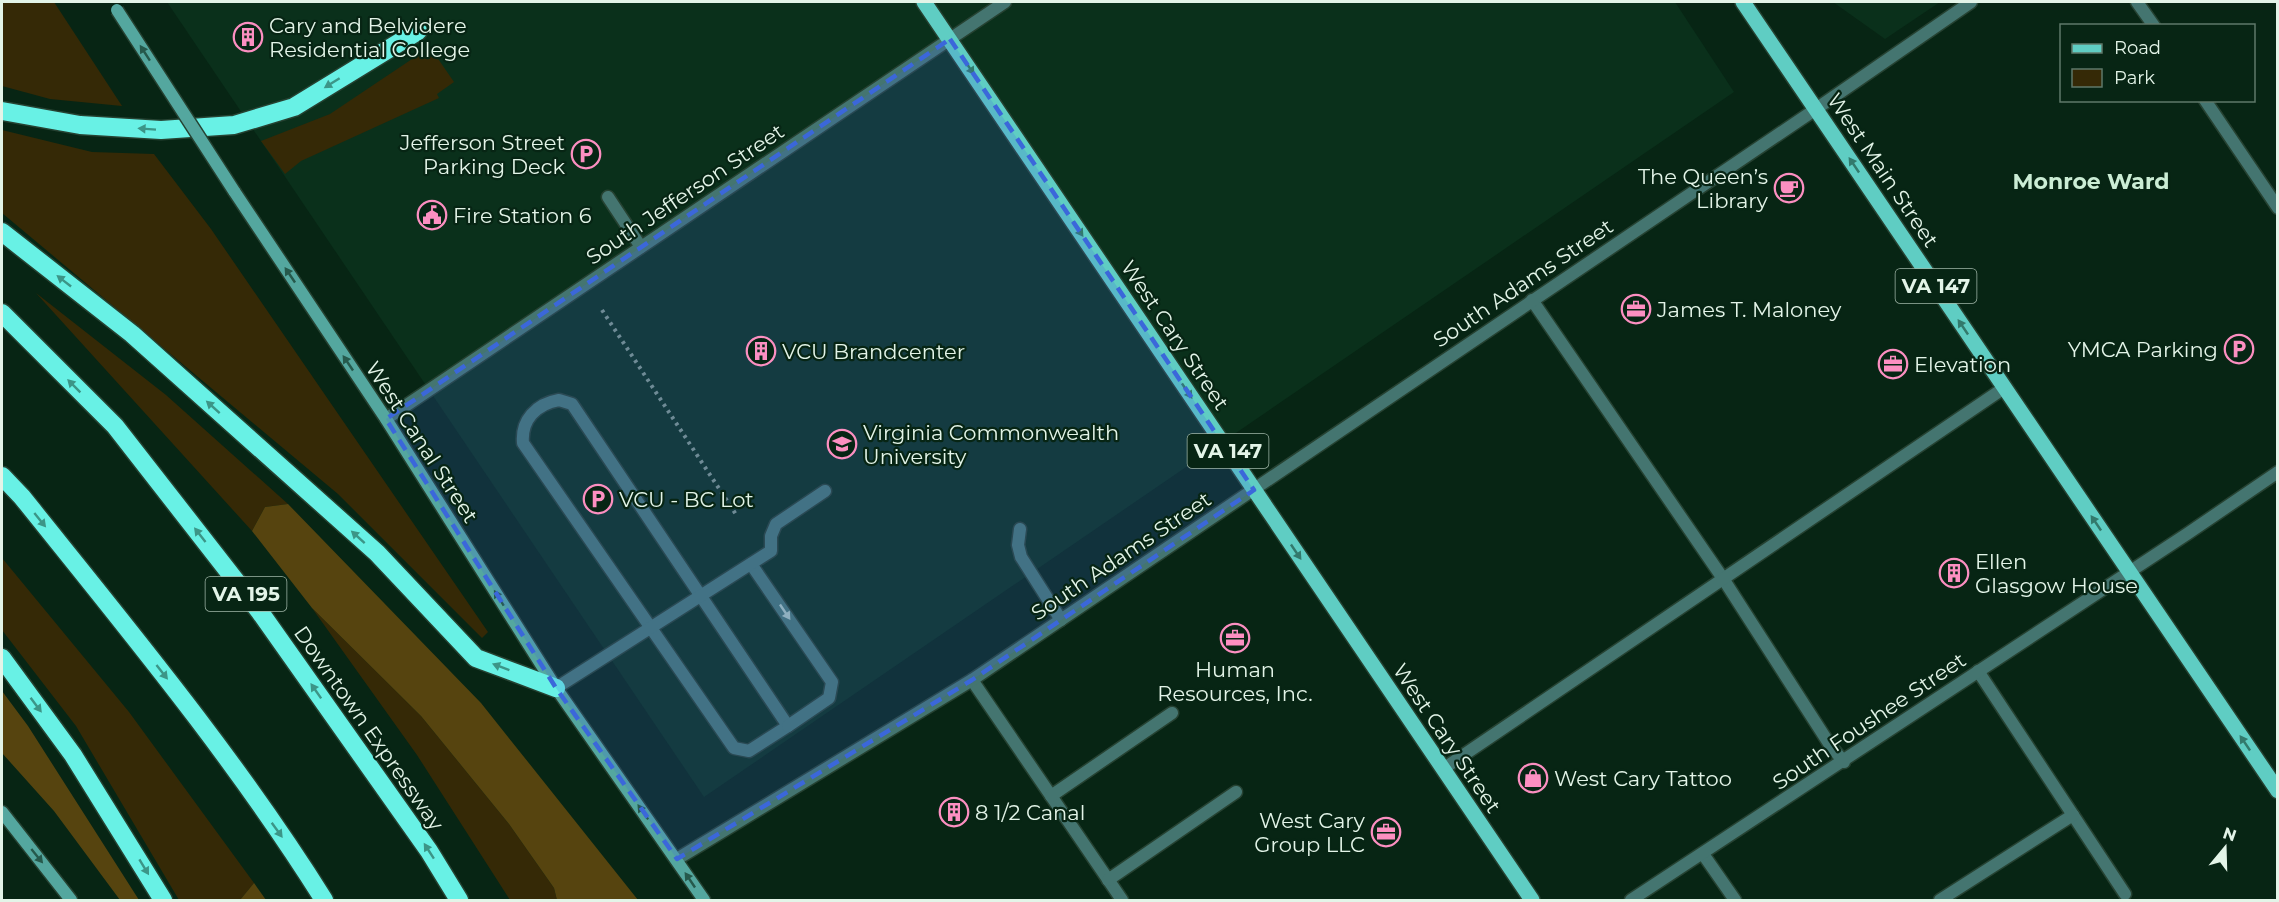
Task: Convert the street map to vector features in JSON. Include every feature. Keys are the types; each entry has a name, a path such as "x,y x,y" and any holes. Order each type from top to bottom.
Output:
{"highway":[{"path":"2,111 80,125 149,130 234,125 294,107 418,31"},
{"path":"2,232 150,350 376,554 476,658 556,688"},
{"name":"Downtown Expressway","path":"2,314 115,426 252,602 429,851 459,900"},
{"path":"2,476 22,497 167,678 296,857 324,900"},
{"path":"2,658 73,755 163,900"}],"main road":[{"name":"West Cary Street","path":"924,2 1532,900"},
{"name":"West Main Street","path":"1743,2 2128,572"},
{"name":"West Canal Street","path":"114,6 386,419 556,688 704,900"},
{"name":"VA 147","path":"2128,572 2277,791"},
{"path":"2,812 71,900"}],"street":[{"name":"South Jefferson Street","path":"386,419 1005,2"},
{"name":"South Adams Street","path":"677,860 972,680 1971,2"},
{"path":"2137,2 2153,24"},
{"path":"2206,102 2277,208"},
{"path":"608,197 641,247"},
{"path":"1533,300 1724,580 1830,745 1844,762"},
{"path":"1443,769 2004,388"},
{"path":"752,564 832,682 829,698 788,726 749,751 734,748 523,443 522,430 529,416 548,402 560,400 572,404 788,726"},
{"name":"South Foushee Street","path":"1631,900 1844,762 2277,472"},
{"path":"556,688 771,551 771,536 776,524 825,491"},
{"path":"1020,529 1018,544 1021,557 1061,620"},
{"path":"1978,671 2125,894"},
{"path":"972,680 1122,900"},
{"path":"1051,795 1172,713"},
{"path":"1108,880 1236,792"},
{"path":"1940,900 2073,815"},
{"path":"1703,854 1735,900"}],"path":[{"path":"602,310 737,516"}],"highlighted area":[{"path":"950,39 1254,490 972,680 677,859 556,688 386,419"}],"shaded area":[{"name":"Virginia Commonwealth University","path":"167,2 1675,2 1734,92 704,797"},
{"path":"1833,2 1940,2 1885,39"},
{"path":"288,504 481,703 638,900 557,900 554,888 509,824 421,716 312,608 252,531 265,507"},
{"path":"2,691 28,726 139,900 120,900 54,811 2,753"},
{"path":"254,883 266,900 240,900"}],"green space":[{"path":"2,2 54,2 122,106 50,99 2,86"},
{"path":"430,47 454,82 437,94 439,98 301,161 285,174 261,141 330,114"},
{"path":"2,130 92,152 154,154 211,229 488,632 482,638 338,494 2,213"},
{"path":"36,293 166,395 288,504 265,507 252,531"},
{"path":"2,558 129,712 254,883 240,900 179,900 76,726 2,630"},
{"path":"312,608 421,716 509,824 554,888 557,900 510,900 417,755"}],"place":[{"name":"Cary and Belvidere Residential College","path":"248,37"},
{"name":"Jefferson Street Parking Deck","path":"586,154"},
{"name":"The Queen’s Library","path":"1789,188"},
{"name":"Fire Station 6","path":"432,215"},
{"name":"James T. Maloney","path":"1636,309"},
{"name":"YMCA Parking","path":"2239,349"},
{"name":"VCU Brandcenter","path":"761,351"},
{"name":"Elevation","path":"1893,364"},
{"name":"Virginia Commonwealth University","path":"842,444"},
{"name":"VCU - BC Lot","path":"598,499"},
{"name":"Ellen Glasgow House","path":"1954,573"},
{"name":"Human Resources, Inc.","path":"1235,638"},
{"name":"West Cary Tattoo","path":"1533,778"},
{"name":"8 1/2 Canal","path":"954,812"},
{"name":"West Cary Group LLC","path":"1386,832"}],"district":[{"name":"Monroe Ward","path":"2091,181"}]}
